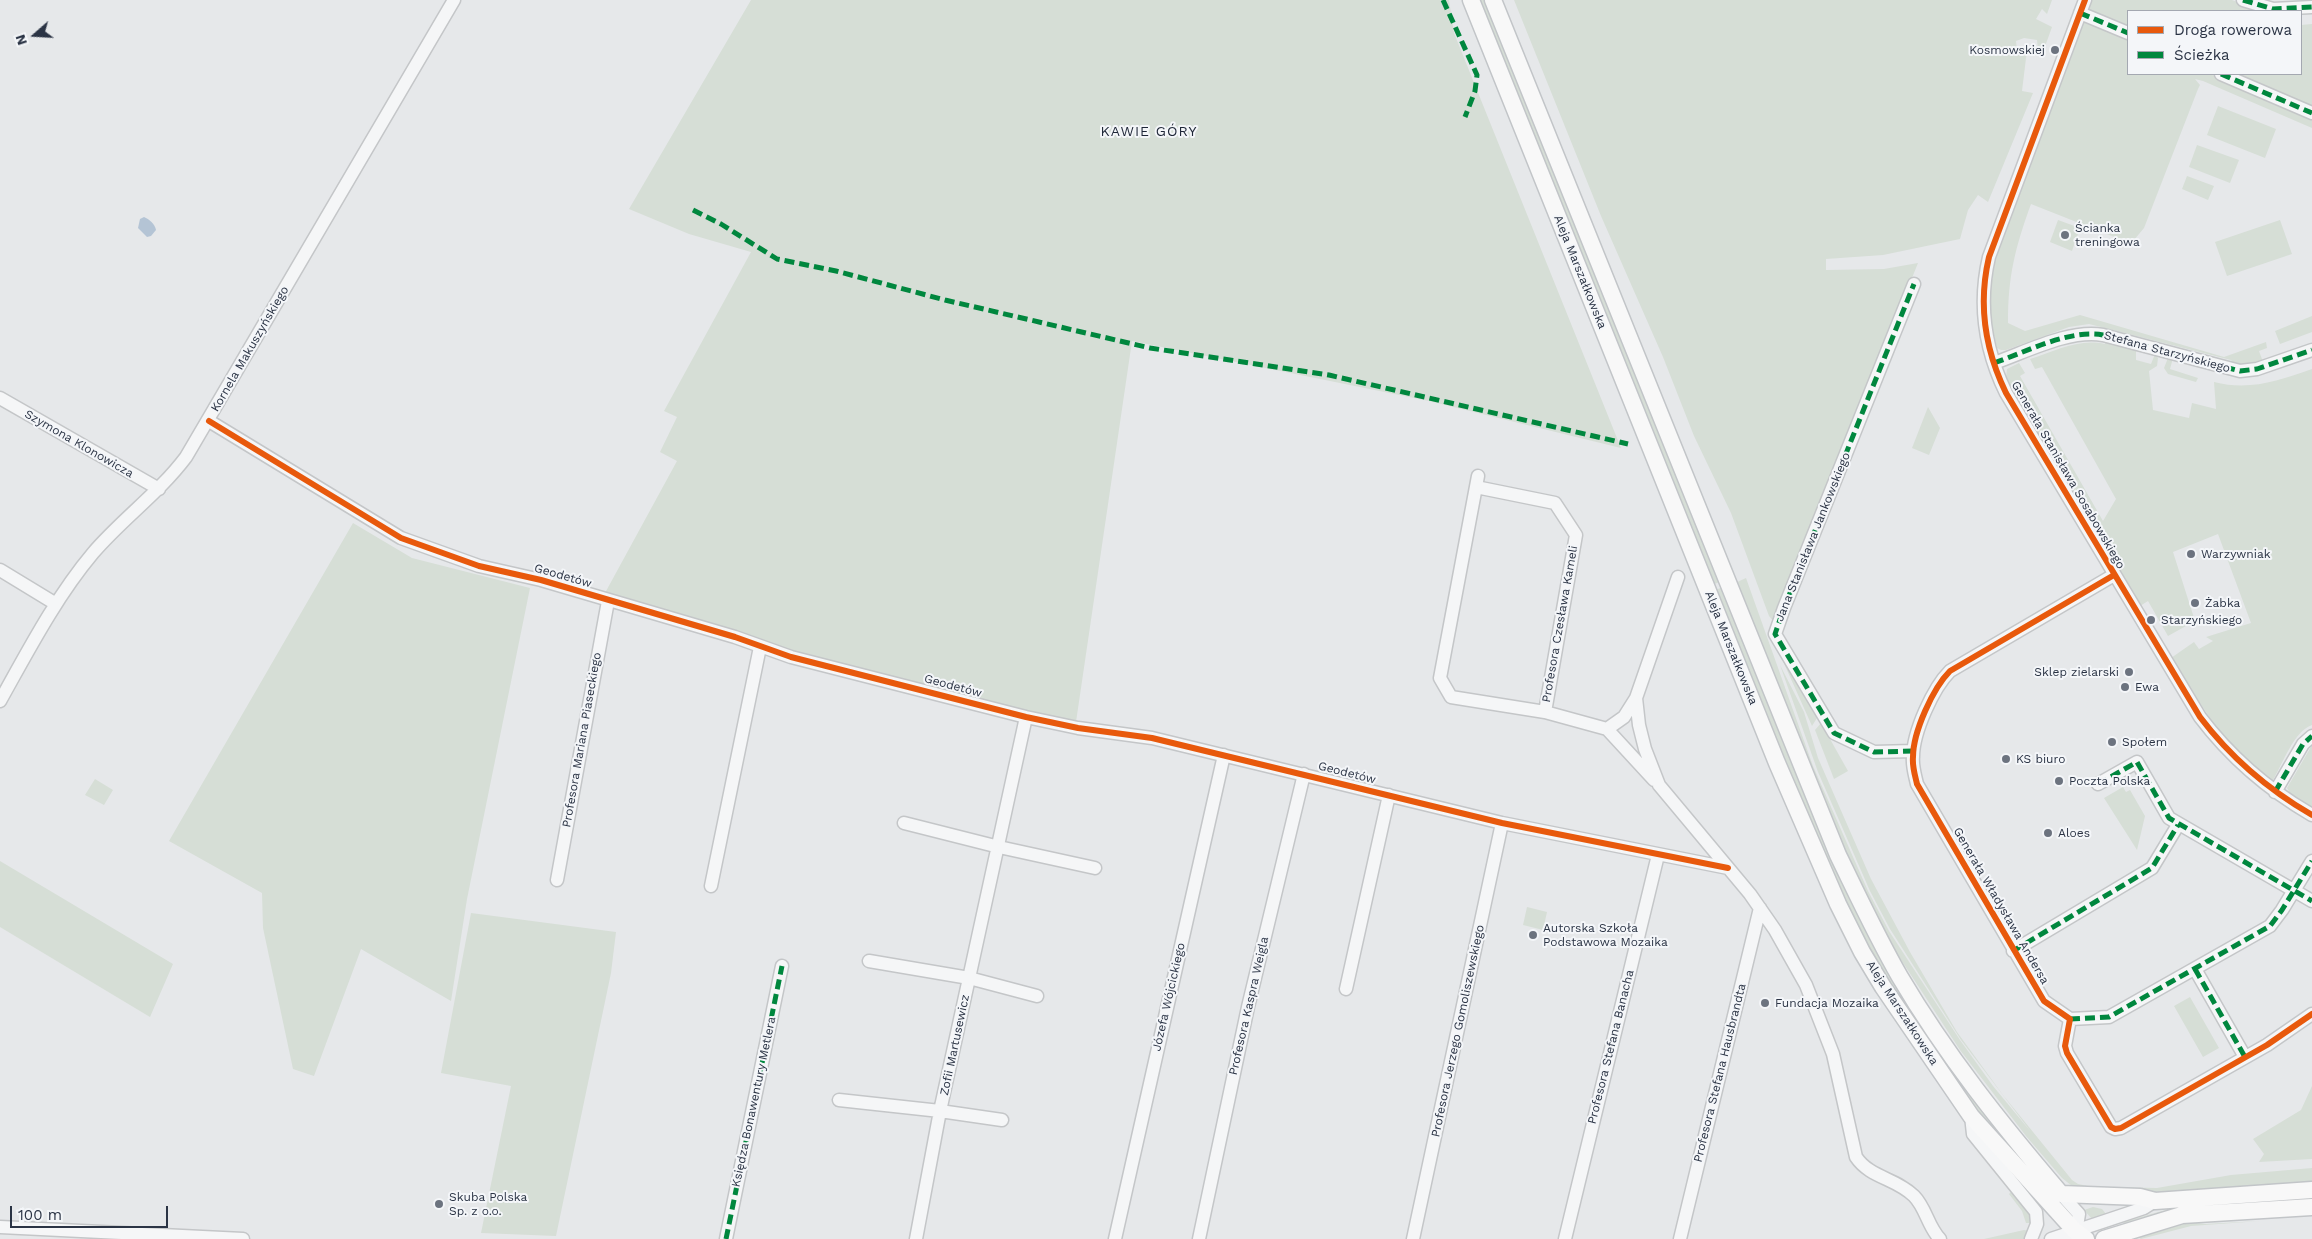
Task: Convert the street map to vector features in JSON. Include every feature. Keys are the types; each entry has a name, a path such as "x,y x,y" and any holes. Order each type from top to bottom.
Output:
{"main road":[{"name":"Aleja Marszałkowska","path":"1471,0 1819,863 1866,959 1920,1043 1971,1116 2077,1236"},
{"name":"Aleja Marszałkowska","path":"1493,0 1838,855 1870,923 1919,1007 1960,1069 2003,1126 2061,1194"},
{"path":"2061,1194 2140,1197 2155,1201 2312,1190"},
{"path":"2104,1239 2182,1215 2312,1207"}],"street":[{"name":"Kornela Makuszyńskiego","path":"0,701 6,678 94,552 159,488 186,457 209,421 454,0"},
{"name":"Generała Stanisława Sosabowskiego","path":"2085,0 1989,257 1986,270 1983,315 1994,363 2006,393 2200,717 2218,741 2238,762 2275,792 2312,815"},
{"path":"2243,0 2273,9 2312,7"},
{"path":"2080,13 2127,34"},
{"path":"2223,75 2312,113"},
{"name":"Jana Stanisława Jankowskiego","path":"1913,751 1874,752 1834,733 1776,634 1784,608 1914,284"},
{"name":"Stefana Starzyńskiego","path":"1994,363 2087,333 2103,335 2240,371 2257,369 2312,350"},
{"name":"Szymona Klonowicza","path":"0,398 159,488"},
{"name":"Geodetów","path":"209,421 401,538 479,566 542,580 735,637 760,647 833,669 884,679 1026,717 1078,728 1152,738 1502,823 1728,868"},
{"name":"Profesora Czesława Kameli","path":"1477,482 1554,502 1576,535 1545,712 1451,697 1440,678 1477,482"},
{"path":"0,570 56,604"},
{"name":"Generała Władysława Andersa","path":"2070,1019 2044,1001 2013,950 1917,784 1913,768 1913,751 1930,699 1940,681 1950,671 2114,575"},
{"path":"1607,729 1624,717 1636,698 1678,577"},
{"name":"Profesora Mariana Piaseckiego","path":"556,880 608,601"},
{"path":"711,886 760,647"},
{"path":"1636,698 1643,741 1659,785"},
{"path":"1545,712 1607,729 1659,785 1760,908 1798,970 1816,1006 1833,1054 1856,1157 1866,1170 1882,1176 1912,1194 1924,1210 1936,1237"},
{"name":"Zofii Martusewicz","path":"916,1239 940,1111 1026,717"},
{"path":"2275,792 2303,744 2312,736"},
{"name":"Józefa Wójcickiego","path":"1115,1239 1224,755"},
{"path":"2098,784 2137,762 2169,818 2312,901"},
{"name":"Profesora Kaspra Weigla","path":"1199,1239 1248,1007 1304,774"},
{"name":"Geodetów","path":"1346,989 1389,795"},
{"path":"904,823 1094,868"},
{"name":"Profesora Jerzego Gomoliszewskiego","path":"1413,1239 1502,823"},
{"path":"2013,950 2152,868 2178,824"},
{"name":"Profesora Stefana Banacha","path":"1565,1239 1658,855"},
{"path":"2312,861 2270,926 2109,1017 2070,1019 2065,1046 2067,1053 2108,1123 2115,1129 2121,1128 2245,1057 2286,1033 2312,1014"},
{"name":"Profesora Stefana Hausbrandta","path":"1680,1239 1760,908"},
{"name":"Zofii Martusewicz","path":"869,961 969,978 1037,996"},
{"name":"Księdza Bonawentury Metlera","path":"726,1239 782,966"},
{"path":"2195,969 2245,1057"},
{"name":"Zofii Martusewicz","path":"839,1100 1002,1120"},
{"path":"1971,1116 1973,1134 2036,1212 2037,1224 2031,1239"},
{"path":"2061,1194 2078,1214 2077,1236"},
{"path":"2051,1239 2077,1236 2144,1208 2155,1201"},
{"path":"0,1227 243,1239"}],"shaded area":[{"path":"751,0 1449,0 1454,33 1621,448 1429,401 1132,341 1076,722 839,665 605,593 677,461 660,452 677,417 664,411 751,252 689,234 629,209"},
{"path":"1477,0 1487,0 1720,582 1711,585"},
{"path":"1514,0 2052,0 2047,14 2042,9 2036,19 2052,27 2043,52 2038,50 2037,40 2024,38 2016,41 2017,51 2027,50 2022,91 2033,93 1988,202 1978,195 1968,210 1960,239 1883,255 1826,259 1826,270 1884,269 1918,263 1774,622 1769,616 1731,513 1694,436 1663,357 1601,216"},
{"path":"2092,0 2232,0 2257,10 2127,10 2127,30 2087,12"},
{"path":"2084,19 2127,38 2127,75 2212,75 2312,118 2312,128 2195,79 2200,85 2144,228 2134,240 2122,240 2031,204 2011,276 2008,323 2025,331 2080,315 2224,357 2266,342 2267,348 2259,351 2263,362 2235,365 2231,360 2089,324 2069,327 2006,350 2001,350 1997,348 1991,323 1990,292 1998,245"},
{"path":"2312,24 2312,110 2230,75 2302,75 2302,25"},
{"path":"2218,106 2276,129 2265,158 2207,135"},
{"path":"2197,145 2239,160 2230,183 2189,167"},
{"path":"2187,176 2214,186 2208,200 2182,189"},
{"name":"Ścianka treningowa","path":"2058,220 2080,228 2072,251 2050,242"},
{"path":"2280,220 2292,254 2227,276 2215,242"},
{"path":"2312,316 2312,332 2280,344 2275,331"},
{"path":"2106,341 2136,349 2136,360 2151,364 2155,354 2158,358 2157,366 2149,371 2153,410 2189,418 2192,403 2216,409 2214,382 2227,385 2251,385 2275,381 2312,369 2312,725 2306,728 2294,741 2273,780 2268,779 2232,746 2215,726 2171,658 2194,642 2199,649 2213,641 2206,637 2251,623 2218,534 2173,552 2195,621 2168,636 2148,601 2140,606 2022,408 2006,377 2007,369 2019,363 2025,373 2020,376 2103,521 2116,499 2042,367 2035,369 2030,359 2076,344 2105,344"},
{"path":"2168,358 2173,358 2170,369 2198,378 2196,382 2168,374 2164,368"},
{"path":"1928,407 1940,428 1929,455 1912,448"},
{"path":"353,523 412,558 530,588 467,899 451,1001 361,949 314,1076 293,1069 263,928 262,893 169,841"},
{"path":"1746,578 1813,766 1868,891 1889,931 1960,1040 1993,1086 2031,1132 1961,1040 1890,929 1870,891 1818,772 1780,665 1804,712 1818,758 1871,879 1910,952 1957,1032 2003,1095 2072,1180 2078,1184 2093,1187 2093,1192 2072,1186 2062,1178 2026,1136 1960,1050 1892,946 1864,896 1735,583"},
{"path":"1723,587 1865,924 2069,1210 2065,1212 1990,1127 1914,1023 1848,914 1713,591"},
{"path":"1778,650 1817,718 1812,726"},
{"path":"1821,723 1848,771 1834,779 1815,730"},
{"path":"2312,745 2312,807 2291,795 2287,788"},
{"path":"95,779 113,790 104,805 85,795"},
{"path":"2123,787 2126,792 2130,790 2145,816 2137,850 2104,798"},
{"path":"0,861 173,964 150,1017 0,927"},
{"path":"1527,907 1547,912 1543,930 1523,925"},
{"path":"471,913 616,932 611,973 556,1236 481,1233 511,1086 441,1073"},
{"path":"2190,997 2219,1048 2203,1057 2174,1006"},
{"path":"2312,1086 2312,1159 2259,1162 2264,1154 2253,1139 2301,1110"},
{"path":"2312,1168 2312,1184 2163,1193 2108,1191 2108,1187 2157,1188 2231,1175"},
{"path":"2014,1189 2032,1213 2032,1223 2026,1223 2022,1211 2009,1194"},
{"path":"2277,1199 2267,1204 2127,1225 2123,1222 2176,1207"},
{"path":"2093,1207 2102,1209 2107,1215 2092,1219 2084,1210"},
{"path":"2260,1221 2191,1226 2141,1239 2133,1235 2152,1229 2189,1222 2205,1224"},
{"path":"2024,1230 2030,1231 2024,1239 1984,1239"}],"water":[{"path":"144,217 152,222 156,230 151,236 147,237 138,228 140,219"}],"marked path":[{"path":"1443,0 1477,75 1475,91 1465,117"},
{"path":"2243,0 2273,9 2312,7"},
{"path":"2080,13 2127,33"},
{"path":"2223,75 2312,113"},
{"path":"693,210 721,224 777,259 836,271 945,300 1150,348 1329,375 1628,444"},
{"path":"1913,751 1874,752 1834,733 1775,634 1914,284"},
{"path":"1994,363 2062,338 2090,334 2103,335 2240,371 2257,369 2312,350"},
{"path":"2275,792 2303,744 2312,736"},
{"path":"2098,784 2137,762 2169,818 2312,901"},
{"path":"2013,951 2152,868 2178,825"},
{"path":"2070,1019 2109,1017 2270,926 2312,861"},
{"path":"726,1239 782,966"},
{"path":"2195,969 2245,1057"}],"cycle path":[{"path":"2085,0 1989,257 1984,292 1988,343 2006,393 2200,717 2224,746 2251,772 2312,815"},
{"path":"209,421 401,538 479,566 541,580 735,637 791,657 1026,717 1078,728 1152,738 1502,823 1728,868"},
{"path":"2114,575 1950,671 1931,699 1916,735 1913,760 1917,784 2044,1001 2070,1019 2065,1046 2067,1053 2111,1127 2115,1129 2121,1128 2267,1045 2312,1014"}],"place":[{"name":"Kosmowskiej","path":"2055,50"},
{"name":"Ścianka treningowa","path":"2065,235"},
{"name":"Warzywniak","path":"2191,554"},
{"name":"Żabka","path":"2195,603"},
{"name":"Starzyńskiego","path":"2151,620"},
{"name":"Sklep zielarski","path":"2129,672"},
{"name":"Ewa","path":"2125,687"},
{"name":"Społem","path":"2112,742"},
{"name":"KS biuro","path":"2006,759"},
{"name":"Poczta Polska","path":"2059,781"},
{"name":"Aloes","path":"2048,833"},
{"name":"Autorska Szkoła Podstawowa Mozaika","path":"1533,935"},
{"name":"Fundacja Mozaika","path":"1765,1003"},
{"name":"Skuba Polska Sp. z o.o.","path":"439,1204"}],"district":[{"name":"KAWIE GÓRY","path":"1149,132"}]}
